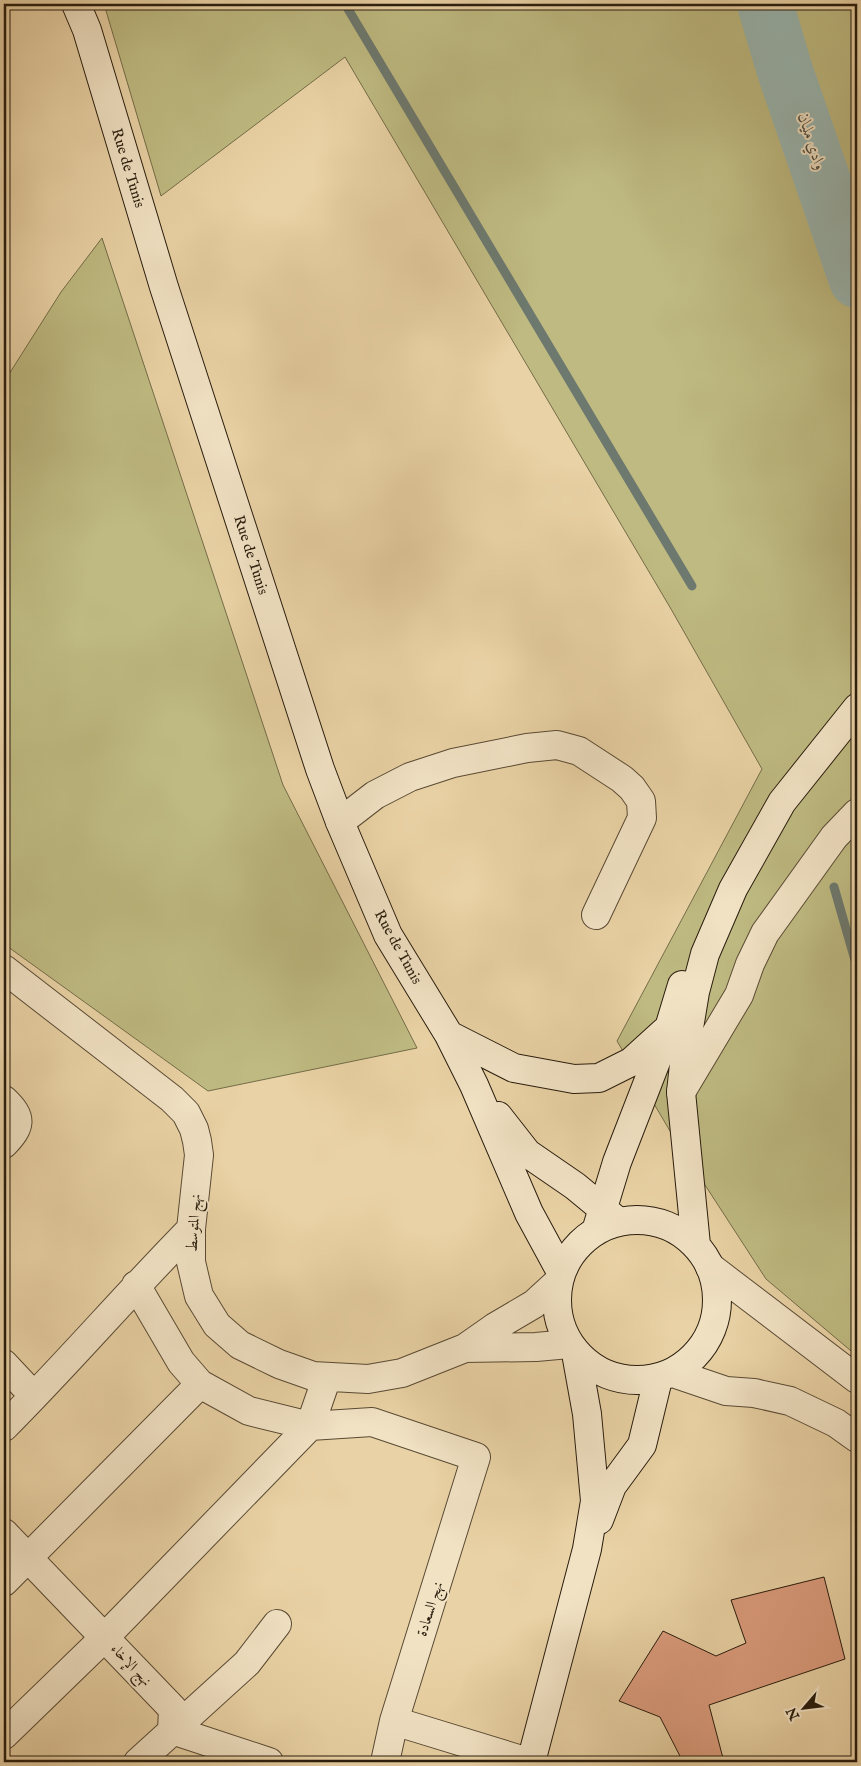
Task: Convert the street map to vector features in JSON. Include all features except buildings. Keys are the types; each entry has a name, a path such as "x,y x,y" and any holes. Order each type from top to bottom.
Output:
{"street":[{"name":"Rue de Tunis","path":"76,4 86,30 170,306 320,769 340,822 388,935 449,1035 474,1085"},
{"path":"465,1348 572,1348 592,1368 613,1378 635,1381 665,1376 693,1359 708,1339 716,1316 717,1291 703,1256 682,1092 691,1019 705,954 733,889 782,802 853,714"},
{"path":"340,822 376,795 410,777 453,763 526,748 557,745 579,751 622,779 632,788 641,801 642,818 596,915"},
{"path":"682,1092 739,995 750,964 765,933 834,837 857,813"},
{"path":"465,1348 495,1327 534,1304 560,1277 575,1248 606,1220 617,1162 669,1028 684,979 705,954"},
{"name":"نهج المتوسط","path":"4,969 172,1099 186,1112 194,1129 199,1155 191,1230 191,1262 199,1296 217,1326 240,1345 279,1364 313,1376 368,1379 402,1374 465,1348"},
{"path":"449,1035 514,1068 574,1079 599,1078 631,1062 669,1028"},
{"path":"474,1085 527,1153 574,1186 606,1220 657,1222 675,1229 703,1256 857,1380"},
{"path":"394,1721 530,1762 587,1549 595,1501 587,1414 572,1348 560,1324 556,1303 560,1277 529,1213 474,1085"},
{"path":"4,1100 11,1106 18,1122 16,1131 4,1144"},
{"path":"4,1427 136,1285 191,1230"},
{"path":"136,1285 181,1362 200,1384 249,1411 310,1426"},
{"path":"4,1364 34,1396"},
{"path":"665,1376 726,1391 754,1393 790,1401 836,1423 857,1438"},
{"path":"587,1549 612,1486 642,1444 665,1376"},
{"path":"4,1735 105,1637 310,1426 327,1377"},
{"path":"4,1582 200,1384"},
{"name":"نهج السعادة","path":"310,1426 372,1422 476,1457 394,1721 385,1762"},
{"name":"نهج الإخاء","path":"4,1533 173,1709 172,1730"},
{"path":"138,1762 247,1663 278,1624"},
{"path":"172,1730 269,1762"}],"shaded area":[{"path":"104,4 857,4 857,1356 766,1279 670,1131 617,1041 762,769 671,609 345,57 161,196"},
{"path":"102,238 283,785 417,1048 208,1091 4,944 4,382 61,292"}],"waterway":[{"path":"345,4 692,586"},
{"name":"وادي مليان","path":"765,4 785,71 857,280"},
{"path":"834,887 857,967"}]}
